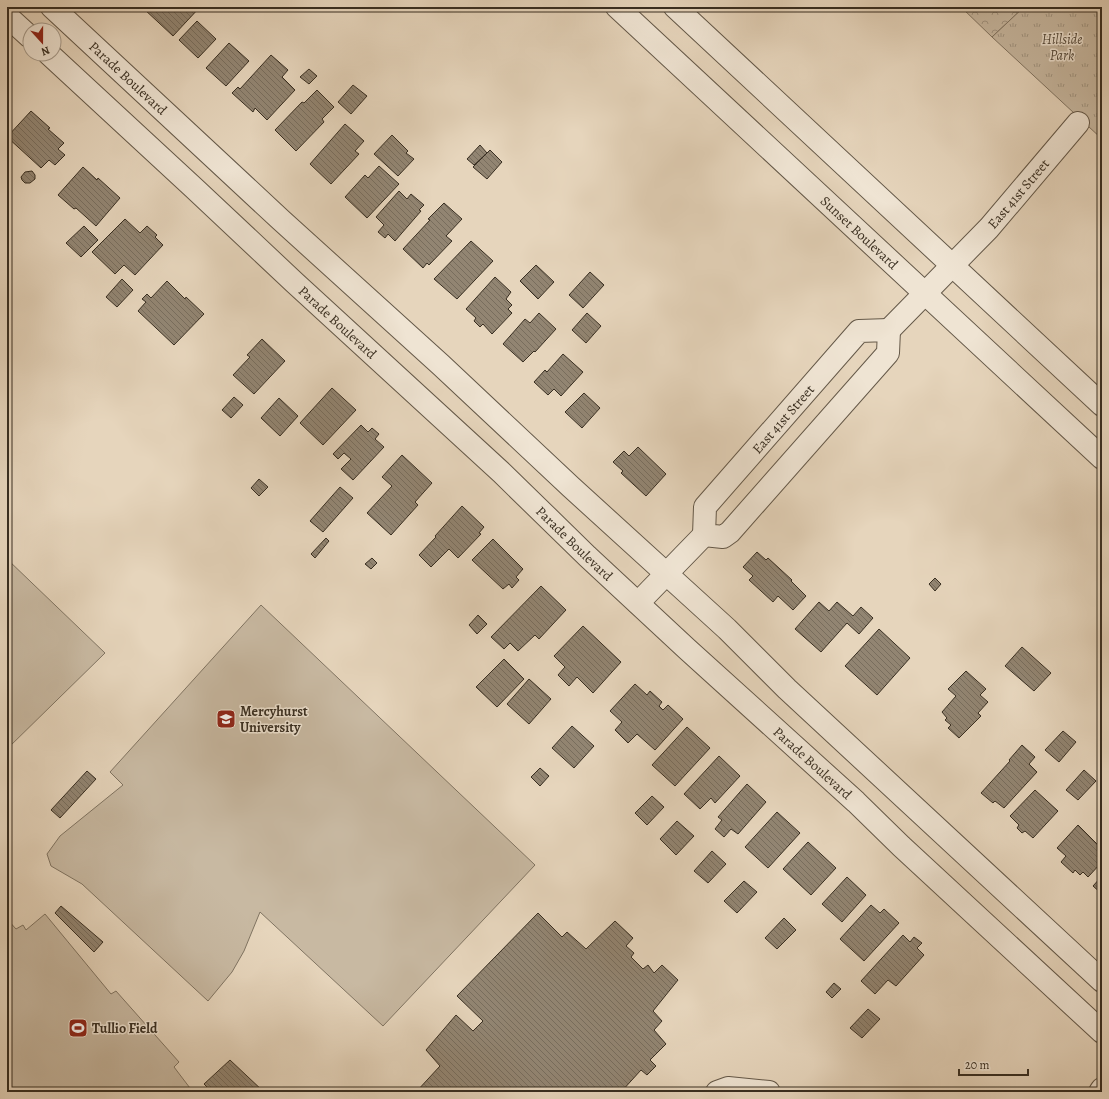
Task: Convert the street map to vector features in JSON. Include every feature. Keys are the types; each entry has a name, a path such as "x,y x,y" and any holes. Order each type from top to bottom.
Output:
{"street":[{"name":"Parade Boulevard","path":"52,7 280,220 429,354 571,487 727,629 793,694 1102,981"},
{"name":"Sunset Boulevard","path":"617,7 1102,458"},
{"path":"675,7 1102,406"},
{"path":"7,16 22,30"},
{"name":"Parade Boulevard","path":"57,62 502,473 687,649 856,802 901,846 1102,1032"},
{"name":"East 41st Street","path":"704,535 705,506 859,331 889,330 989,228 1078,123"},
{"path":"638,603 704,535 723,537 730,532 888,353 889,330"},
{"path":"717,1092 728,1088 769,1092"}],"green space":[{"path":"961,7 1024,7 992,37"},
{"name":"Hillside Park","path":"1024,7 1102,7 1102,139 992,37"},
{"path":"7,559 105,653 7,749"},
{"path":"261,605 535,865 383,1026 260,912 244,951 232,972 208,1001 82,884 51,866 47,854 60,836 123,785 110,772"},
{"name":"Tullio Field","path":"45,914 111,994 116,991 179,1062 174,1067 193,1092 7,1092 7,919 16,929 23,925 26,930"}],"building":[{"path":"146,7 200,7 173,36 144,9"},
{"path":"197,21 216,39 198,58 179,40"},
{"path":"229,43 249,61 226,86 206,68"},
{"path":"271,55 288,70 282,77 295,90 267,120 255,108 253,112 232,93 238,87 240,89"},
{"path":"309,69 317,76 309,84 300,77"},
{"path":"353,85 367,96 351,114 338,102"},
{"path":"317,90 334,107 322,119 324,122 296,151 275,130 302,102 304,103"},
{"path":"31,111 64,143 58,149 65,155 55,165 49,160 41,168 7,137"},
{"path":"345,124 364,141 355,151 359,154 331,184 310,164"},
{"path":"392,135 408,151 406,153 414,159 398,176 374,154"},
{"path":"480,145 487,153 474,165 467,159"},
{"path":"490,150 502,162 487,179 473,167"},
{"path":"379,166 399,184 367,218 345,197 365,175 368,178"},
{"path":"83,167 97,180 98,178 120,198 96,226 76,208 74,209 58,195"},
{"path":"32,171 35,175 35,179 30,183 25,183 21,177 25,172"},
{"path":"399,191 407,199 411,194 424,205 419,210 421,211 395,241 388,234 385,238 378,232 384,225 376,217"},
{"path":"444,203 462,219 446,236 452,241 429,265 427,263 423,268 403,249 430,220 428,219"},
{"path":"125,219 140,233 147,226 157,235 155,237 163,245 135,275 124,265 115,274 92,252"},
{"path":"84,226 98,240 81,257 66,243"},
{"path":"471,241 493,261 457,299 434,279"},
{"path":"536,265 554,282 538,299 520,281"},
{"path":"590,272 604,285 583,308 569,295"},
{"path":"495,277 511,292 506,299 512,305 508,309 512,313 492,334 483,324 480,327 474,321 476,318 466,309"},
{"path":"122,279 133,290 117,307 106,297"},
{"path":"167,281 185,299 186,297 204,314 174,345 138,311 146,302 142,299 147,294 151,298"},
{"path":"539,313 556,329 535,352 534,351 523,362 503,344 525,319 530,323"},
{"path":"587,313 601,326 586,343 572,330"},
{"path":"262,339 285,361 254,394 233,375 250,357 247,355"},
{"path":"563,354 583,372 561,396 554,389 548,395 534,382 545,370 547,372"},
{"path":"332,388 356,410 323,445 300,423"},
{"path":"584,393 600,408 582,428 565,412"},
{"path":"234,397 243,405 231,418 222,410"},
{"path":"279,398 298,416 280,436 261,418"},
{"path":"361,425 368,432 372,428 379,434 375,439 384,447 353,480 341,469 351,459 344,453 338,459 333,454"},
{"path":"638,447 666,474 646,496 621,473 623,471 613,462 624,451 629,456"},
{"path":"402,455 432,483 415,502 418,505 391,535 367,513 392,486 382,477"},
{"path":"259,479 268,487 259,496 251,488"},
{"path":"340,487 353,498 323,532 310,521"},
{"path":"462,506 484,527 479,533 481,534 458,558 449,549 431,567 419,555"},
{"path":"326,538 329,541 315,558 311,554"},
{"path":"493,539 523,569 516,577 519,580 512,588 509,584 503,589 472,560"},
{"path":"757,552 766,560 768,558 792,580 791,581 806,596 793,610 778,596 773,602 749,580 753,576 743,567"},
{"path":"372,558 377,563 371,569 365,564"},
{"path":"935,578 941,584 935,591 929,584"},
{"path":"541,586 566,610 539,639 535,635 518,651 510,643 504,649 491,637"},
{"path":"819,602 829,611 837,602 853,616 861,607 873,618 859,634 847,623 821,652 795,629"},
{"path":"478,615 487,624 477,634 469,625"},
{"path":"583,626 621,662 593,693 577,677 569,686 558,675 565,667 554,656"},
{"path":"879,629 910,658 877,695 845,666"},
{"path":"1022,647 1051,673 1034,691 1005,666"},
{"path":"504,659 524,679 497,707 476,687"},
{"path":"966,671 986,689 980,695 988,702 978,713 981,716 959,738 948,728 951,725 945,720 947,718 942,712 956,696 948,689"},
{"path":"529,679 551,699 529,724 507,704"},
{"path":"635,684 647,695 650,691 662,702 659,706 663,710 668,705 683,719 655,750 637,734 628,743 615,730 622,722 610,711"},
{"path":"572,726 594,746 574,768 552,748"},
{"path":"687,727 710,748 675,786 652,765"},
{"path":"1063,731 1076,742 1059,762 1045,750"},
{"path":"1022,745 1035,757 1029,764 1037,772 1004,808 995,801 993,803 981,793 1010,761 1009,760"},
{"path":"719,756 740,776 715,803 711,798 700,809 684,794"},
{"path":"540,768 549,776 540,786 531,777"},
{"path":"1084,770 1096,781 1078,800 1066,790"},
{"path":"87,771 96,779 60,818 51,810"},
{"path":"747,784 766,802 738,834 731,829 724,837 715,829 722,820 718,817"},
{"path":"1035,790 1058,811 1033,838 1025,831 1022,833 1017,828 1019,825 1010,816"},
{"path":"652,796 664,807 647,825 635,813"},
{"path":"777,812 800,833 768,868 745,847"},
{"path":"677,821 694,836 676,855 660,839"},
{"path":"1078,825 1102,849 1102,862 1088,877 1083,872 1080,875 1075,870 1073,873 1061,862 1066,856 1057,848"},
{"path":"808,842 836,868 811,895 783,869"},
{"path":"712,851 726,864 708,883 694,871"},
{"path":"1102,876 1102,894 1093,886"},
{"path":"847,877 866,895 842,922 822,904"},
{"path":"744,881 757,892 737,913 724,901"},
{"path":"871,905 880,913 884,909 899,923 864,961 840,939"},
{"path":"61,906 103,942 94,952 55,913"},
{"path":"538,913 562,937 567,932 586,949 615,921 633,938 626,946 634,953 631,957 643,969 648,965 654,973 662,965 678,980 653,1011 662,1021 654,1030 666,1044 650,1060 656,1066 647,1075 641,1070 621,1092 416,1092 440,1066 426,1050 456,1015 473,1031 483,1021 457,996"},
{"path":"784,918 796,930 777,949 765,938"},
{"path":"903,935 910,942 914,937 922,943 917,948 924,955 896,986 888,980 875,994 861,981"},
{"path":"834,983 841,989 832,998 826,992"},
{"path":"868,1009 880,1019 862,1038 850,1028"},
{"path":"230,1060 264,1092 212,1092 204,1084"}],"place":[{"name":"Mercyhurst University","path":"226,719"},
{"name":"Tullio Field","path":"78,1028"}]}
